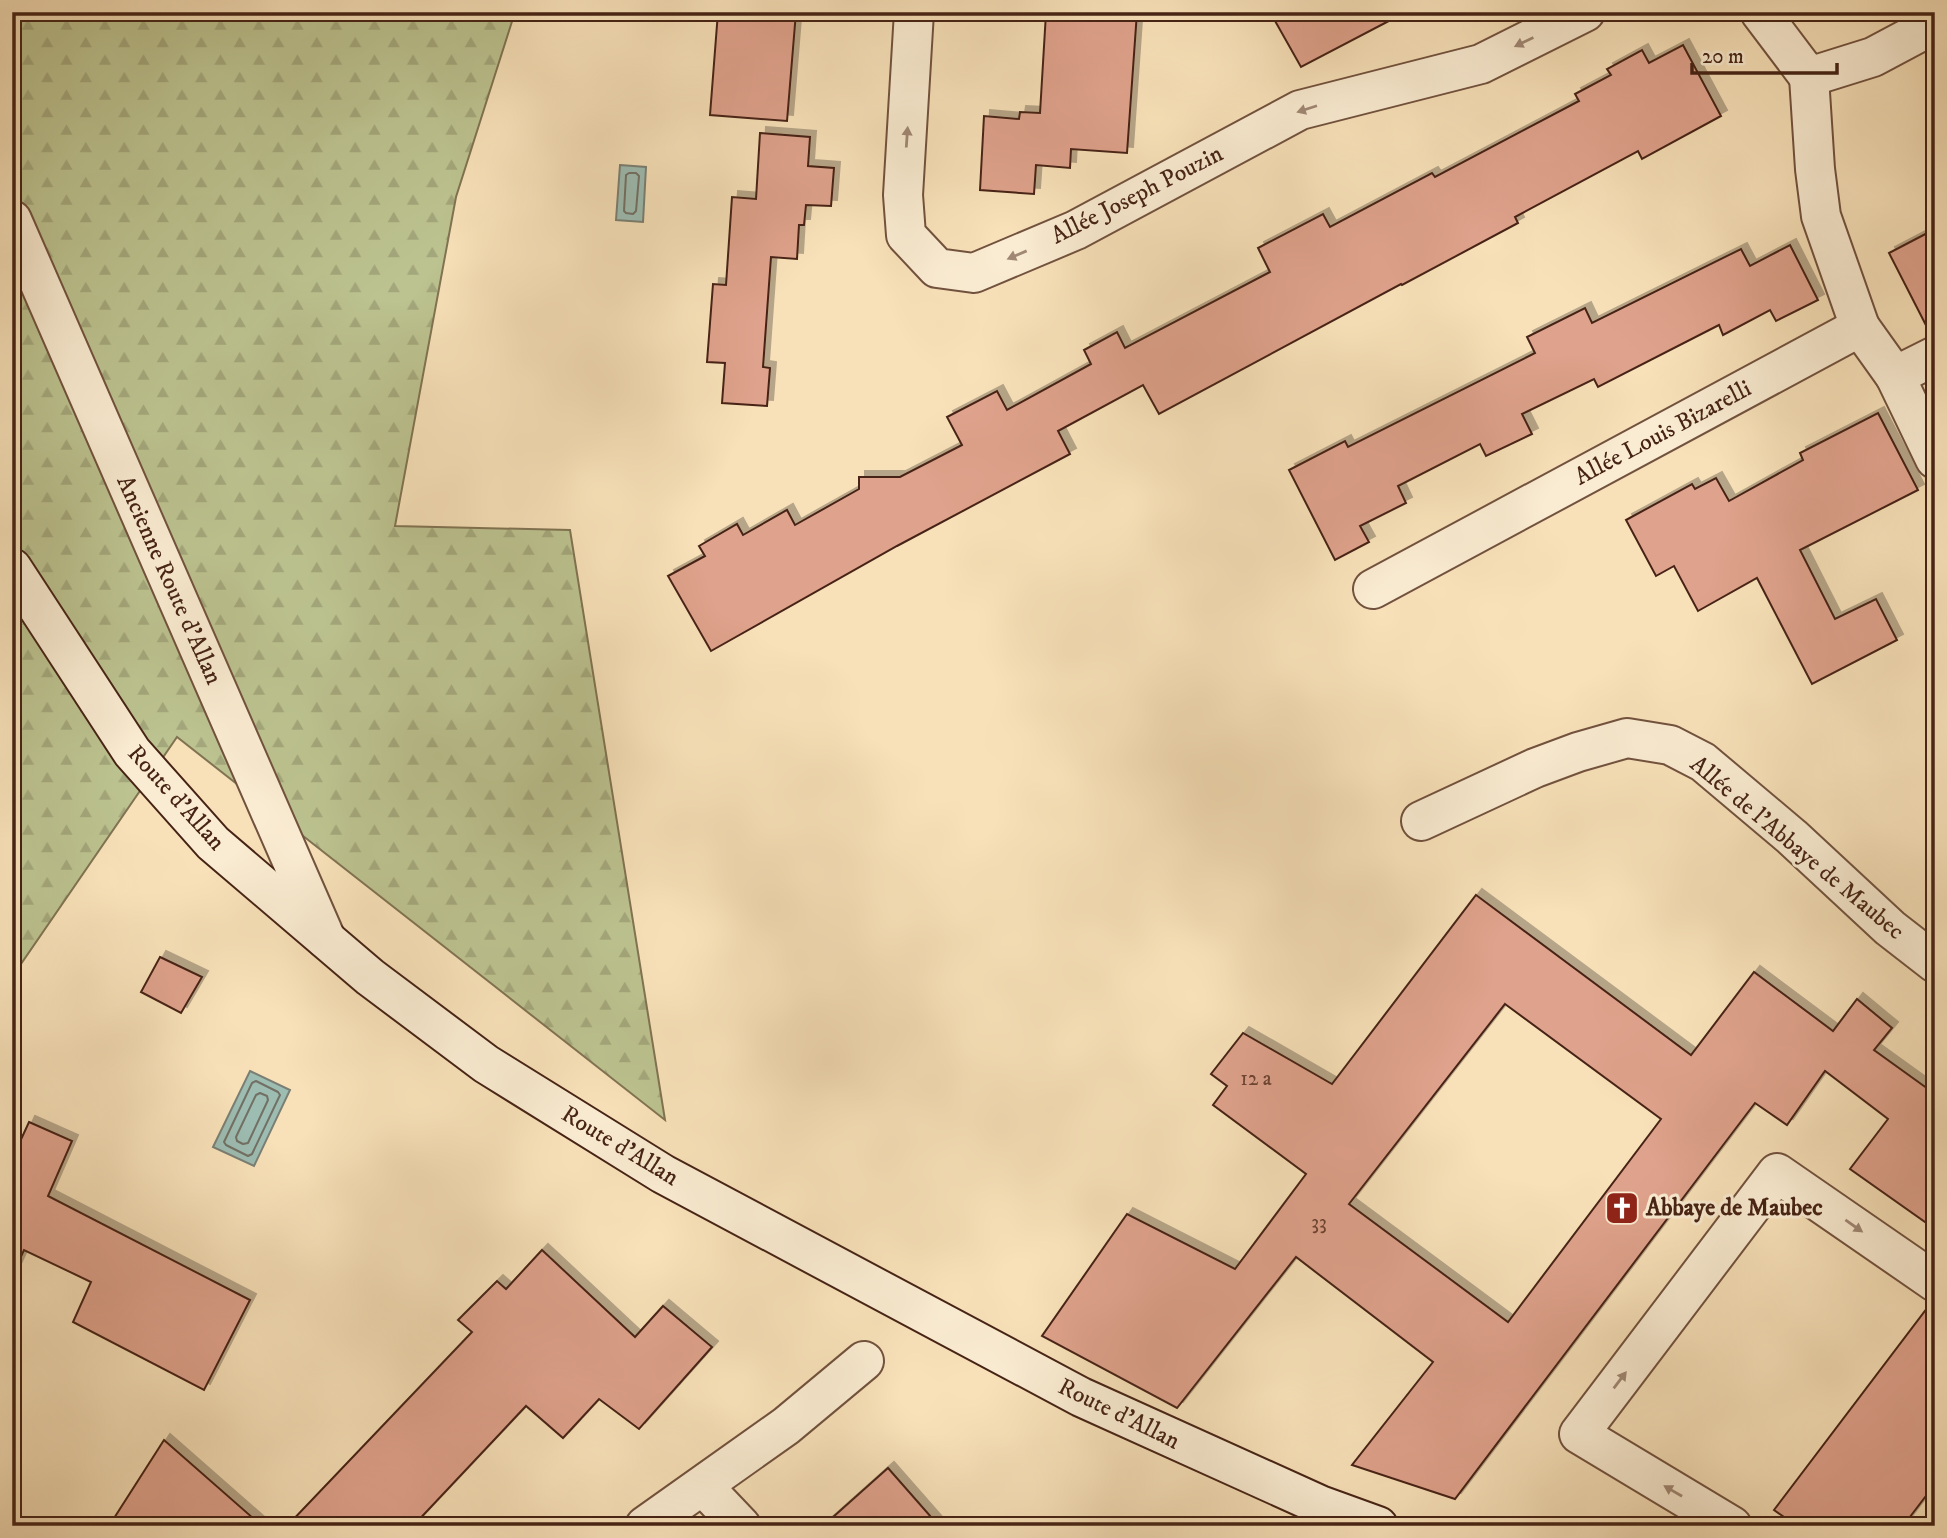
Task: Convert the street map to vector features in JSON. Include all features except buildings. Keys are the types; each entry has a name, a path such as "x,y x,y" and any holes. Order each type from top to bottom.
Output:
{"street":[{"name":"Allée Joseph Pouzin","path":"915,12 903,195 906,235 937,268 974,273 1076,230 1300,110 1481,64 1585,12"},
{"path":"1760,12 1809,77 1821,216 1860,327 1895,376 1935,459"},
{"path":"1809,77 1873,57 1935,24"},
{"name":"Ancienne Route d'Allan","path":"12,220 326,939"},
{"name":"Allée Louis Bizarelli","path":"1373,589 1860,327"},
{"path":"1895,376 1935,356"},
{"name":"Route d'Allan","path":"12,568 132,752 213,843 370,977 486,1064 663,1174 1081,1397 1320,1505 1378,1526"},
{"name":"Allée de l'Abbaye de Maubec","path":"1421,821 1578,751 1627,738 1670,745 1703,762 1792,838 1889,928 1935,963"},
{"path":"1732,1526 1578,1434 1777,1173 1935,1282"},
{"path":"645,1526 786,1426 864,1361"},
{"path":"704,1486 741,1526"}],"green space":[{"path":"12,12 515,12 456,197 395,526 570,530 665,1120 177,737 12,977"}],"water":[{"path":"620,165 646,167 643,222 616,220"},
{"path":"250,1071 290,1090 254,1166 213,1147"}],"place":[{"name":"Abbaye de Maubec","path":"1622,1208"}]}
